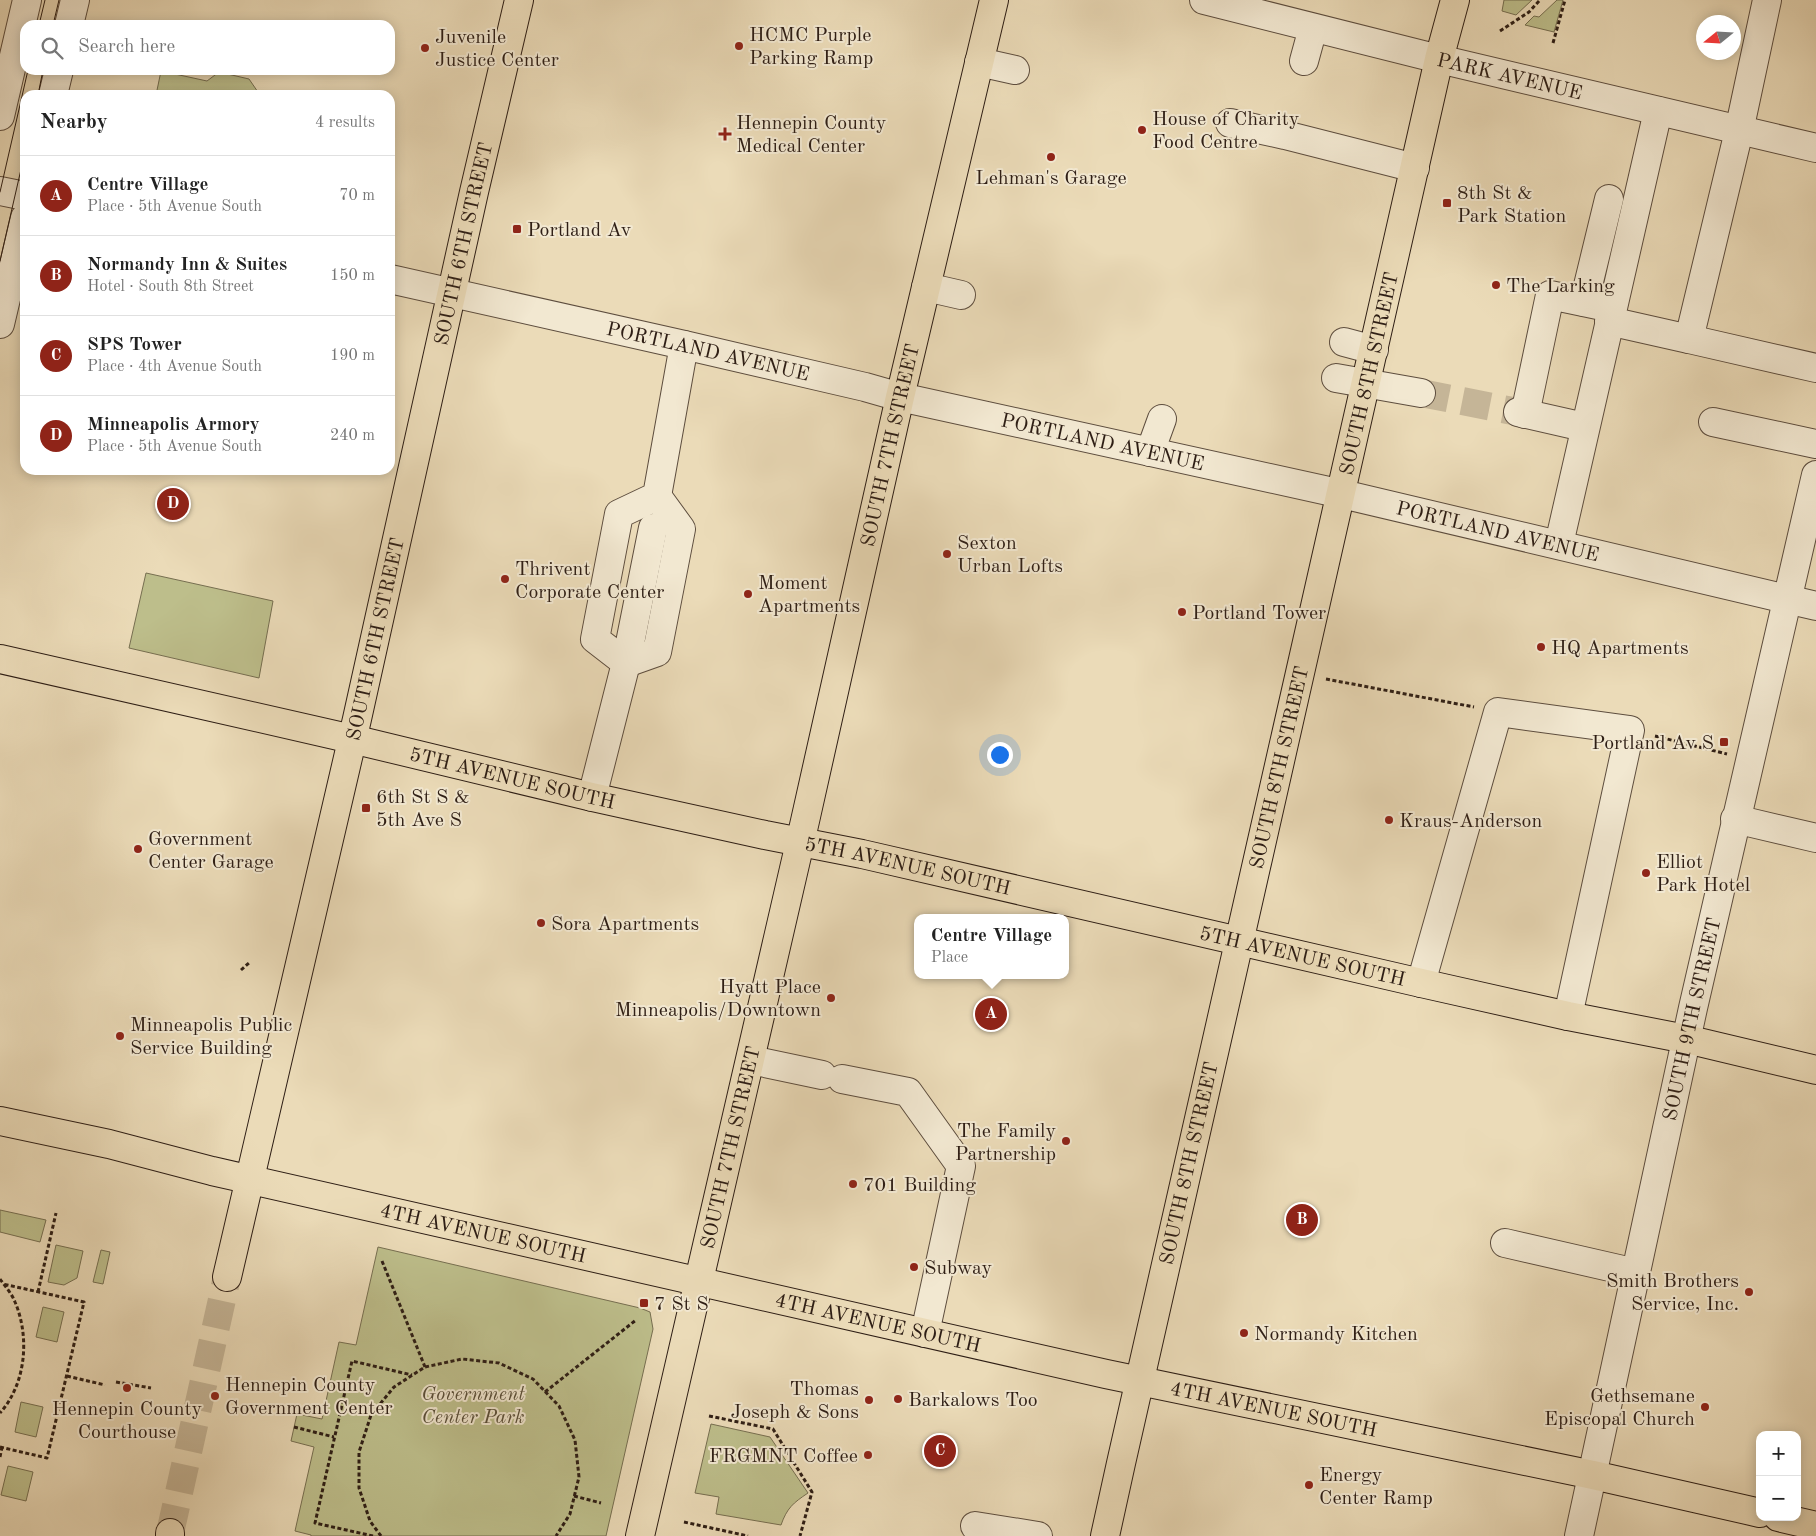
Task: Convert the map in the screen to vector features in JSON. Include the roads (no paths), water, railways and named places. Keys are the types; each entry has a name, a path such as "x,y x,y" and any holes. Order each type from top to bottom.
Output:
{"main road":[{"name":"SOUTH 6TH STREET","path":"227,1277 352,739 519,0"},
{"name":"SOUTH 7TH STREET","path":"640,1536 751,1060 900,397 994,0"},
{"name":"SOUTH 8TH STREET","path":"1105,1536 1138,1381 1238,941 1342,494 1439,59 1455,0"},
{"name":"5TH AVENUE SOUTH","path":"0,659 352,739 592,797 970,878 1421,983 1568,1016 1686,1039 1816,1070"},
{"name":"4TH AVENUE SOUTH","path":"0,1120 109,1144 250,1179 1138,1381 1756,1512"},
{"path":"1795,1521 1816,1526"}],"street":[{"path":"22,20 27,0"},
{"path":"70,20 75,0"},
{"name":"PARK AVENUE","path":"1204,0 1439,59 1816,148"},
{"path":"1690,339 1739,131 1767,0"},
{"path":"1304,61 1313,28"},
{"path":"0,116 20,30"},
{"path":"979,62 1015,70"},
{"path":"54,90 58,75"},
{"path":"1559,544 1584,427 1658,111"},
{"path":"1230,123 1415,168"},
{"path":"0,191 20,195"},
{"path":"1584,302 1609,200"},
{"path":"0,324 20,239"},
{"name":"PORTLAND AVENUE","path":"395,280 684,345 865,387 900,397 1342,494 1816,606"},
{"path":"926,287 961,295"},
{"path":"1584,427 1521,413 1550,295 1584,302 1611,315 1690,339 1816,368"},
{"path":"1344,342 1374,350"},
{"path":"626,663 657,652 681,530 656,496 684,345"},
{"path":"1336,378 1421,393"},
{"path":"1150,452 1162,419"},
{"path":"1712,422 1816,444"},
{"name":"SOUTH 9TH STREET","path":"1579,1536 1735,819 1816,475"},
{"path":"626,663 595,639 619,514 656,496"},
{"path":"592,797 626,663 654,528"},
{"path":"1421,983 1498,712 1630,730 1568,1016"},
{"path":"1735,819 1816,838"},
{"path":"751,1060 908,1092 960,1166 925,1332"},
{"path":"1505,1243 1636,1273"},
{"path":"975,1526 1038,1536"}],"tunnel":[{"path":"1421,393 1518,412"},
{"path":"170,1533 227,1277"}],"tram line":[{"path":"40,20 45,0"},
{"path":"54,20 59,0"},
{"path":"23,90 27,75"},
{"path":"39,90 42,75"},
{"path":"0,192 20,105"},
{"path":"0,261 20,174"}],"place":[{"name":"HCMC Purple Parking Ramp","path":"739,46"},
{"name":"Juvenile Justice Center","path":"425,48"},
{"name":"House of Charity Food Centre","path":"1142,130"},
{"name":"Hennepin County Medical Center","path":"725,134"},
{"name":"Lehman's Garage","path":"1051,157"},
{"name":"8th St & Park Station","path":"1447,203"},
{"name":"Portland Av","path":"517,229"},
{"name":"The Larking","path":"1496,285"},
{"name":"Minneapolis Armory","path":"173,504"},
{"name":"Sexton Urban Lofts","path":"947,554"},
{"name":"Thrivent Corporate Center","path":"505,579"},
{"name":"Moment Apartments","path":"748,594"},
{"name":"Portland Tower","path":"1182,612"},
{"name":"HQ Apartments","path":"1541,647"},
{"name":"Portland Av S","path":"1724,742"},
{"name":"6th St S & 5th Ave S","path":"366,808"},
{"name":"Kraus-Anderson","path":"1389,820"},
{"name":"Government Center Garage","path":"138,849"},
{"name":"Elliot Park Hotel","path":"1646,873"},
{"name":"Sora Apartments","path":"541,923"},
{"name":"Hyatt Place Minneapolis/Downtown","path":"831,998"},
{"name":"Centre Village","path":"991,1014"},
{"name":"Minneapolis Public Service Building","path":"120,1036"},
{"name":"The Family Partnership","path":"1066,1141"},
{"name":"701 Building","path":"853,1184"},
{"name":"Normandy Inn & Suites","path":"1302,1220"},
{"name":"Subway","path":"914,1267"},
{"name":"Smith Brothers Service, Inc.","path":"1749,1292"},
{"name":"7 St S","path":"644,1303"},
{"name":"Normandy Kitchen","path":"1244,1333"},
{"name":"Hennepin County Courthouse","path":"127,1388"},
{"name":"Hennepin County Government Center","path":"215,1396"},
{"name":"Barkalows Too","path":"898,1399"},
{"name":"Thomas Joseph & Sons","path":"869,1400"},
{"name":"Gethsemane Episcopal Church","path":"1705,1407"},
{"name":"SPS Tower","path":"940,1451"},
{"name":"FRGMNT Coffee","path":"868,1455"},
{"name":"Energy Center Ramp","path":"1309,1485"}],"park label":[{"name":"Government Center Park","path":"473,1404"}]}
